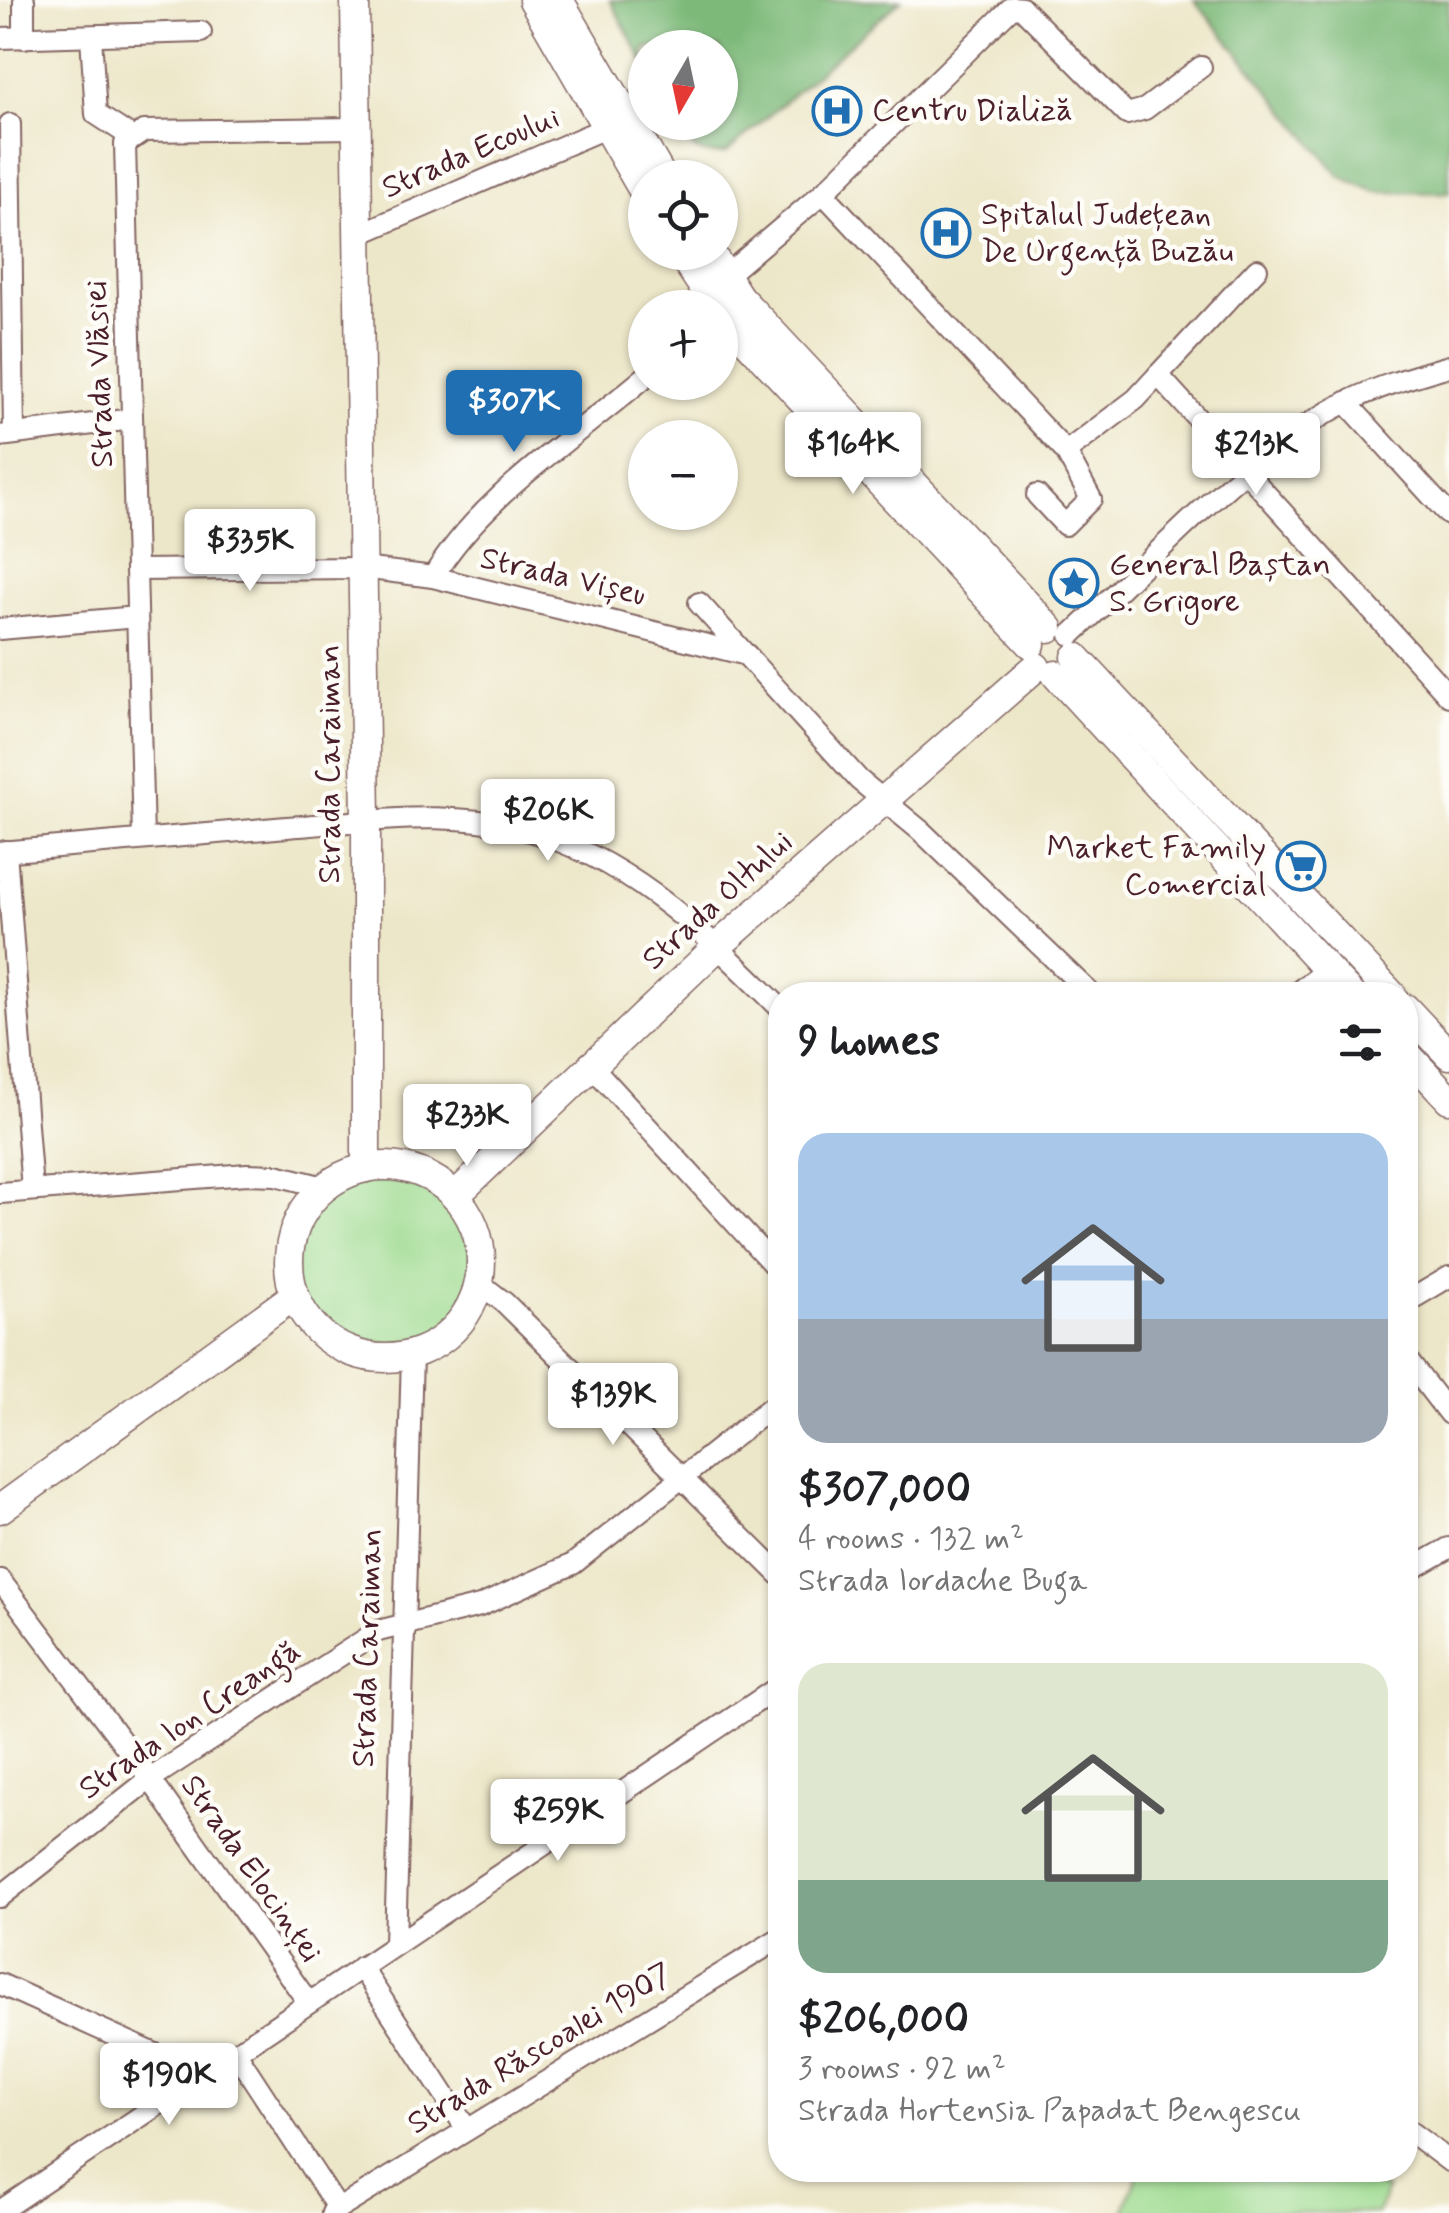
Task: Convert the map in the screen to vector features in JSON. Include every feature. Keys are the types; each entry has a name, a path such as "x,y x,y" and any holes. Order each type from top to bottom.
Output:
{"main road":[{"name":"Strada Caraiman","path":"355,0 366,821 366,1168"},
{"path":"534,0 628,166"},
{"path":"560,0 653,160"},
{"path":"697,270 716,290"},
{"path":"738,313 1053,651 1379,982"},
{"path":"1053,651 1339,982"},
{"name":"Strada Oltului","path":"455,1196 589,1063 1053,651"},
{"path":"1418,1022 1449,1055"},
{"path":"1418,1066 1449,1099"},
{"path":"366,1168 416,1172 455,1196 475,1228 481,1247 479,1283 461,1321 444,1339 412,1355 370,1357 344,1349 307,1319 294,1295 291,1246 301,1215 324,1188 366,1168"},
{"path":"0,1510 294,1295"}],"street":[{"path":"24,0 24,38"},
{"path":"728,290 1012,8 1022,8 1127,114 1145,109 1201,67"},
{"path":"0,38 201,32"},
{"path":"91,36 96,114 130,136 144,130 356,128"},
{"path":"10,124 7,435 132,419"},
{"name":"Strada Ecoului","path":"360,234 605,128"},
{"name":"Strada Vlăsiei","path":"130,136 123,156 143,838"},
{"path":"823,193 1066,452 1090,502 1065,525 1037,494"},
{"path":"1066,452 1136,399 1257,269"},
{"path":"1053,651 1246,474 1346,402 1449,366"},
{"path":"1158,375 1449,696"},
{"path":"433,577 447,552 497,502 628,391"},
{"path":"1346,402 1449,515"},
{"name":"Strada Vișeu","path":"136,570 363,568 433,577 746,655"},
{"path":"698,604 858,780 921,831 1078,982"},
{"path":"0,630 138,618"},
{"path":"32,1190 3,851 366,821 462,820 502,824 544,835 647,888 718,946 768,996"},
{"path":"1310,982 1327,969"},
{"path":"589,1063 768,1259"},
{"path":"0,1193 247,1174 276,1174 324,1188"},
{"path":"1418,1296 1449,1278"},
{"path":"479,1283 505,1303 768,1564"},
{"name":"Strada Caraiman","path":"395,1944 412,1355"},
{"path":"1418,1374 1449,1414"},
{"name":"Strada Ion Creangă","path":"0,1896 150,1779 378,1631 480,1606 541,1582 625,1527 768,1410"},
{"path":"1418,1566 1449,1548"},
{"name":"Strada Elocinței","path":"0,1580 150,1779 308,2002"},
{"path":"0,2211 768,1694"},
{"name":"Strada Răscoalei 1907","path":"335,2211 768,1945"},
{"path":"361,1967 466,2128"},
{"path":"0,1984 202,2075"},
{"path":"236,2053 335,2211"},
{"path":"1418,2138 1449,2161"}],"green space":[{"path":"610,0 901,0 726,153 700,152 686,140 738,140 738,30 628,30 628,33"},
{"path":"1194,0 1449,0 1449,193 1377,192 1341,177"},
{"path":"385,1166 422,1174 453,1194 473,1225 481,1262 473,1299 453,1330 422,1350 385,1358 348,1350 317,1330 297,1299 289,1262 297,1225 317,1194 348,1174"},
{"path":"1135,2182 1369,2182 1387,2189 1378,2213 1123,2213"}],"place":[{"name":"Centru Dializă","path":"837,111"},
{"name":"Spitalul Județean De Urgență Buzău","path":"946,233"},
{"name":"General Baștan S. Grigore","path":"1074,583"},
{"name":"Market Family Comercial","path":"1301,866"}]}
